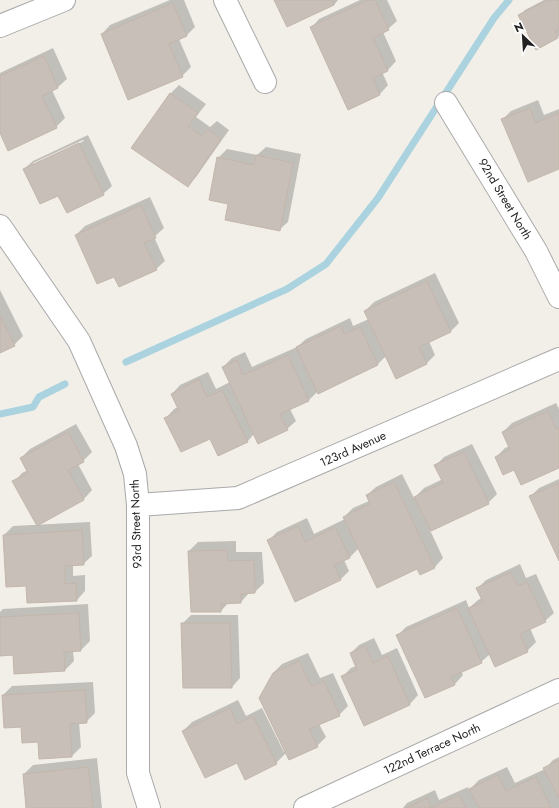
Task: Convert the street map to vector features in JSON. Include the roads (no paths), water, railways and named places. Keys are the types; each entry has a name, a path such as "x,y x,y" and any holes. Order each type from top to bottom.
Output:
{"street":[{"path":"0,26 64,0"},
{"path":"225,0 265,82"},
{"name":"92nd Street North","path":"446,104 536,251 559,298"},
{"name":"93rd Street North","path":"0,226 79,341 126,446 135,474 138,505 138,773 149,808"},
{"name":"123rd Avenue","path":"138,505 238,498 559,359"},
{"name":"122nd Terrace North","path":"305,808 559,690"}],"waterway":[{"path":"126,362 287,289 326,264 378,198 494,18 509,0"},
{"path":"0,414 33,407 39,397 65,384"}]}
